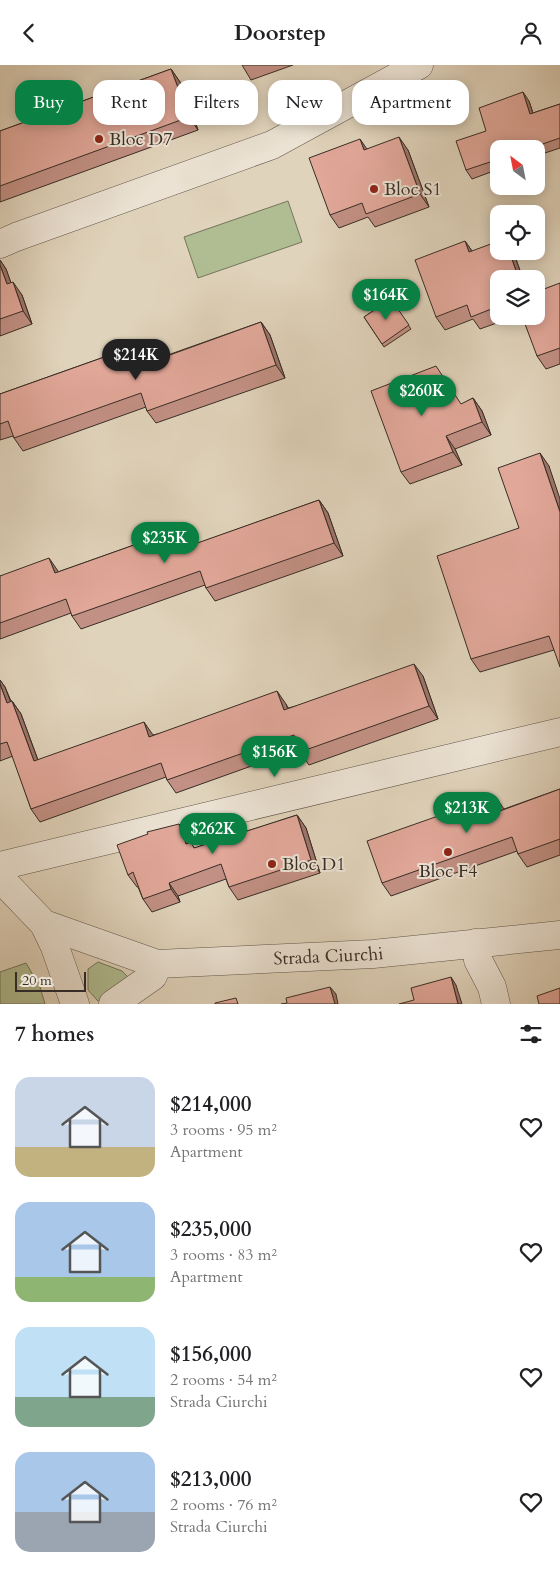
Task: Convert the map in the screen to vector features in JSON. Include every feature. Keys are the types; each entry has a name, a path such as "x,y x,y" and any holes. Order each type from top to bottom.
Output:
{"street":[{"path":"0,244 272,145 420,65"},
{"path":"0,866 560,732"},
{"path":"0,878 44,924 55,947 75,1004"},
{"path":"44,924 157,964 153,976 114,1004"},
{"name":"Strada Ciurchi","path":"157,964 373,954 560,935"},
{"path":"476,943 478,960 492,987 496,1004"}],"green space":[{"path":"288,201 302,242 198,278 184,237"},
{"path":"98,962 122,971 131,980 98,1001 88,990 88,969"},
{"path":"26,963 40,987 45,1004 0,1004 0,972"}],"building":[{"path":"171,69 175,80 175,122 0,186 0,131 17,125 83,125 83,101 93,97 93,125 165,125 165,80 141,80"},
{"path":"523,92 530,114 560,104 560,138 545,143 545,140 490,140 490,162 466,170 456,141 486,131 479,108"},
{"name":"Bloc S1","path":"399,137 420,194 366,214 362,203 330,215 309,158 360,139 364,150"},
{"path":"465,241 469,252 490,244 490,260 512,260 516,270 490,270 490,310 471,317 467,305 436,317 415,260"},
{"path":"0,265 7,284 13,282 23,311 0,319"},
{"path":"560,283 560,348 537,356 525,325 545,325 545,289"},
{"path":"391,299 409,325 382,344 364,317"},
{"path":"261,322 276,365 147,411 141,393 14,438 8,421 0,424 0,394 124,350 131,369"},
{"path":"436,366 461,404 473,398 482,422 446,436 453,452 401,472 371,391"},
{"path":"540,453 560,512 560,667 549,636 471,659 437,556 519,528 498,468"},
{"path":"319,500 334,543 206,588 200,571 72,616 66,599 0,623 0,576 49,558 55,573 182,528 189,546"},
{"path":"414,664 429,706 300,752 294,735 167,780 161,763 31,809 7,742 0,744 0,684 7,703 12,701 34,761 144,722 149,737 277,691 284,710"},
{"name":"Bloc F4","path":"560,789 560,839 518,854 512,837 382,883 367,841 495,796 500,811"},
{"path":"297,815 311,860 229,887 221,864 169,883 171,889 143,899 133,872 128,875 117,845 148,834 147,832 179,824 186,844 191,842 194,848"},
{"path":"451,977 458,1004 399,1004 414,1000 411,988"},
{"path":"330,987 335,1004 281,1004 287,1003 286,998"},
{"path":"560,988 560,1004 539,1004 537,996"},
{"path":"236,998 238,1004 215,1004 215,1003"}],"place":[{"name":"Bloc D7","path":"99,139"},
{"name":"Bloc S1","path":"374,189"},
{"name":"Bloc F4","path":"448,852"},
{"name":"Bloc D1","path":"272,864"}]}
